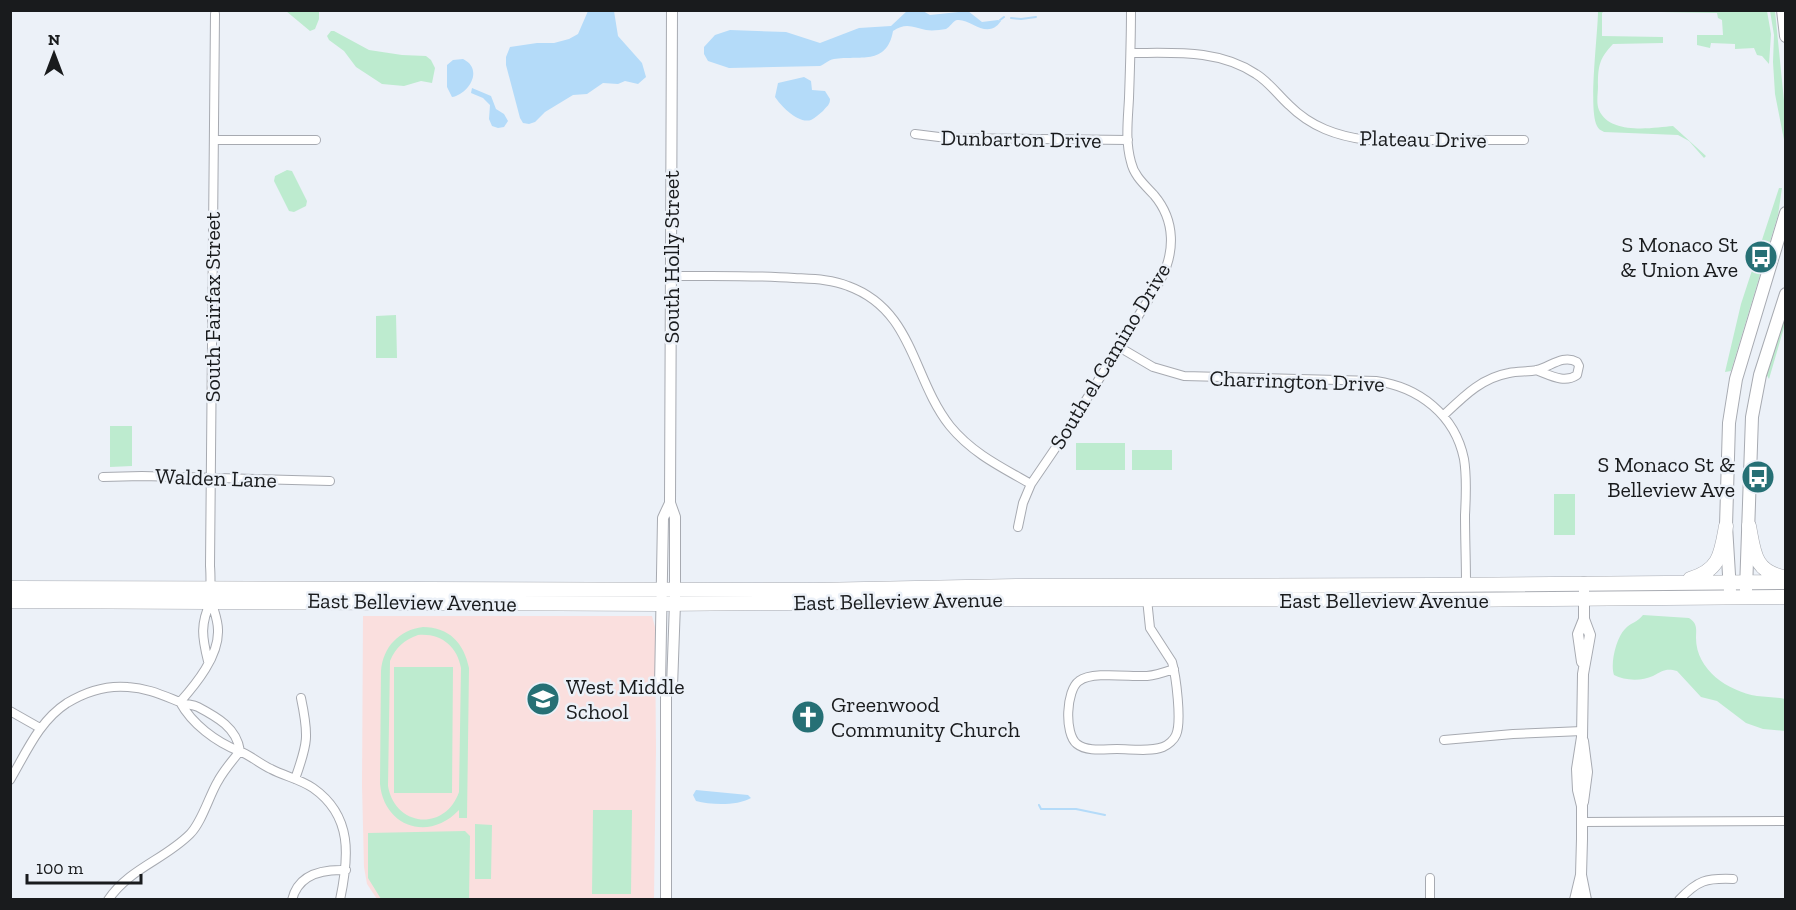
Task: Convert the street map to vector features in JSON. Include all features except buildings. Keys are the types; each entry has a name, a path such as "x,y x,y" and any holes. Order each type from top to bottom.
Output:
{"main road":[{"path":"1783,10 1785,36"},
{"path":"1731,597 1726,526 1727,447 1734,391 1785,213"},
{"path":"1746,597 1750,437 1753,410 1760,375 1785,294"},
{"path":"1684,582 1704,574 1714,566 1726,526"},
{"path":"1749,526 1755,556 1760,566 1785,580"},
{"name":"East Belleview Avenue","path":"668,597 814,590 1016,586 1785,580"},
{"name":"East Belleview Avenue","path":"10,588 211,594"},
{"name":"East Belleview Avenue","path":"10,601 423,590 866,603 1014,599 1785,597"}],"street":[{"name":"South Holly Street","path":"666,900 666,694 672,687 663,518 670,503 672,10"},
{"name":"South el Camino Drive","path":"1018,527 1023,503 1031,484 1063,437 1160,281 1166,271 1171,251 1170,228 1166,215 1155,196 1133,169 1128,140 1131,10"},
{"name":"South Fairfax Street","path":"211,594 215,14"},
{"name":"Plateau Drive","path":"1131,53 1196,53 1232,62 1255,73 1312,123 1347,137 1367,140 1524,140"},
{"name":"Dunbarton Drive","path":"915,134 947,138 1128,140"},
{"path":"214,140 316,140"},
{"path":"670,276 827,280 865,293 885,308 903,331 931,396 959,436 976,452 1031,484"},
{"name":"Charrington Drive","path":"1119,347 1153,367 1184,376 1376,381 1390,383 1418,395 1443,416 1456,435 1464,460 1466,584"},
{"path":"1443,416 1485,380 1508,373 1536,370"},
{"name":"Walden Lane","path":"102,477 211,477 330,481"},
{"path":"1584,582 1584,619 1590,635 1583,674 1582,734 1587,772 1582,806 1581,875 1586,900"},
{"path":"208,661 203,638 203,622 211,594"},
{"path":"180,702 199,681 215,650 219,634 217,614 211,594"},
{"path":"1147,599 1149,628 1174,669 1177,688 1177,731 1174,739 1168,745 1154,749 1088,749 1071,738 1070,695 1078,682 1091,676 1149,676 1174,669"},
{"path":"10,780 40,728 64,705 85,694 106,688 140,688 163,694 197,707 228,726 237,736 240,751 218,780 192,832 167,853 134,872 108,900"},
{"path":"295,779 305,751 307,735 301,698"},
{"path":"180,702 199,726 229,747 313,788 321,795 338,817 346,839 346,870 340,900"},
{"path":"10,711 40,728"},
{"path":"1444,740 1513,734 1582,734"},
{"path":"1582,822 1785,821"},
{"path":"292,900 300,883 315,872 346,870"},
{"path":"1575,900 1581,875"},
{"path":"1430,878 1430,900"},
{"path":"1679,900 1699,882 1714,878 1733,879"}],"shaded area":[{"path":"363,616 652,616 655,627 656,750 654,899 377,899 367,884 364,867"}],"green space":[{"path":"286,11 319,11 315,29 310,31"},
{"path":"1598,11 1604,11 1602,13 1602,36 1663,37 1663,43 1613,44 1605,54 1599,68 1597,98 1599,110 1604,118 1622,127 1673,126 1706,156 1704,158 1689,141 1678,135 1600,130 1594,117 1593,104"},
{"path":"1604,11 1767,11 1771,34 1769,64 1762,56 1757,55 1754,48 1735,49 1735,44 1711,43 1710,48 1697,45 1697,35 1723,35 1722,20 1718,18 1717,13"},
{"path":"1770,11 1775,11 1785,111 1785,145 1775,94 1774,35"},
{"path":"331,31 369,50 426,56 435,68 432,83 421,81 404,86 382,84 356,67 344,51 329,40 327,36"},
{"path":"287,170 292,171 307,201 306,206 294,212 289,211 274,181 275,176"},
{"path":"1779,188 1782,188 1778,215 1731,371 1725,372 1741,304"},
{"path":"1785,312 1785,324 1769,379 1766,374"},
{"path":"396,315 397,358 376,358 376,316"},
{"path":"110,426 132,426 132,466 110,467"},
{"path":"1076,443 1125,443 1125,470 1076,470"},
{"path":"1132,450 1172,450 1172,470 1132,470"},
{"path":"1554,494 1575,494 1575,535 1554,535"},
{"path":"1643,615 1692,620 1696,627 1697,649 1701,660 1716,677 1725,684 1746,693 1785,699 1785,731 1763,729 1746,723 1717,701 1701,697 1677,671 1664,670 1649,678 1639,679 1614,675 1613,658 1619,638 1627,627"},
{"path":"432,628 448,633 459,644 469,668 467,818 459,818 459,810 447,820 422,827 399,820 390,811 383,799 380,784 382,662 394,641 414,629","holes":["418,635 426,635 447,642 456,653 461,668 459,792 452,805 443,814 421,819 400,810 392,800 388,786 390,661 398,648 409,639"]},
{"path":"394,667 453,667 452,793 394,793"},
{"path":"593,810 632,810 631,894 592,894"},
{"path":"475,824 492,825 491,879 475,879"},
{"path":"465,831 470,836 469,899 381,899 368,878 368,833"}],"water":[{"path":"908,10 923,11 930,15 968,11 982,22 1001,21 996,27 990,29 962,20 957,20 946,29 941,30 910,26 897,28 893,31 885,50 878,54 871,57 834,59 820,66 729,68 708,61 704,54 704,47 715,35 730,30 786,32 820,43 859,28 891,26"},
{"path":"588,11 614,11 618,36 642,63 646,77 638,84 625,81 618,84 603,83 587,94 573,95 545,112 535,122 523,123 506,65 510,47 554,43 569,39 578,34"},
{"path":"463,59 473,69 472,81 464,91 452,97 447,87 447,65 453,60"},
{"path":"804,77 811,81 812,90 825,91 830,99 823,111 806,121 795,117 775,97 778,83"},
{"path":"472,88 491,96 496,109 504,114 508,121 504,127 492,126 489,119 490,105 483,98 471,93"},
{"path":"696,790 748,795 751,798 731,804 702,802 696,801 693,795"}],"waterway":[{"path":"1000,20 1004,17"},
{"path":"1011,18 1036,17"},
{"path":"1039,805 1041,809 1076,809 1105,815"}],"place":[{"name":"S Monaco St & Union Ave","path":"1761,257"},
{"name":"S Monaco St & Belleview Ave","path":"1758,477"},
{"name":"West Middle School","path":"543,699"},
{"name":"Greenwood Community Church","path":"808,717"}]}
